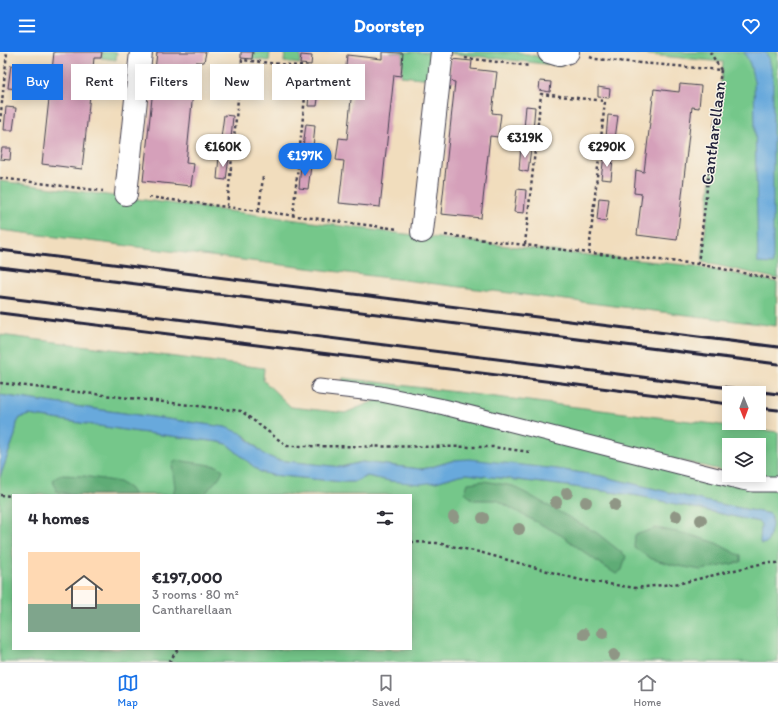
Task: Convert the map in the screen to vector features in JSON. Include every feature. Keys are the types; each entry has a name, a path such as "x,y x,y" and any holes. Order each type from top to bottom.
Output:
{"street":[{"path":"126,194 141,52"},
{"path":"542,60 568,52"},
{"path":"422,232 441,54"}],"lane":[{"path":"320,387 381,394 437,406 742,482 778,484"}],"path":[{"path":"0,122 7,52"},
{"path":"710,52 721,70"},
{"path":"441,54 542,60"},
{"name":"Cantharellaan","path":"589,56 595,60 721,70 698,264"},
{"path":"228,206 242,60 308,68 292,215"},
{"path":"590,63 595,60"},
{"path":"525,244 541,94 582,98 605,101 590,252"},
{"path":"259,210 263,177"},
{"path":"0,178 422,232 698,264 778,280"},
{"path":"0,383 241,411 287,446 493,447 530,452"},
{"path":"0,495 12,496"},
{"path":"412,542 437,543 479,552 580,580 636,588 681,583 764,563 778,563"},
{"path":"169,662 177,650"}],"green space":[{"path":"102,52 117,52 116,60 101,58"},
{"path":"253,52 270,52 269,61 252,59"},
{"path":"285,52 301,52 300,64 284,62"},
{"path":"390,52 435,52 432,79 401,76 403,54"},
{"path":"518,52 554,60 563,66 447,53"},
{"path":"619,52 778,52 778,279 702,262 723,62"},
{"path":"0,181 388,232 695,266 777,282 776,326 0,230"},
{"path":"0,335 264,368 263,380 291,407 345,413 379,399 722,477 722,482 743,482 778,490 778,662 0,662 0,477 15,435 17,423 20,418 29,415 131,431 219,442 227,444 260,472 272,475 343,482 354,482 367,476 390,481 436,482 467,474 560,485 639,496 759,522 770,535 772,517 770,514 709,502 601,476 557,469 455,460 420,469 362,462 341,467 277,460 265,455 247,437 225,427 0,395"},
{"path":"343,378 722,425 722,430 762,430 778,432 778,478 766,478 766,438 722,438 722,470 342,383"},
{"path":"176,460 217,466 223,470 206,494 173,494 175,487 172,465"},
{"path":"60,475 84,476 119,482 129,488 133,494 68,494 56,491 53,480"},
{"path":"484,481 513,486 597,533 626,556 622,570 616,574 561,535 497,500 473,500 465,492 468,483"},
{"path":"656,528 687,534 714,542 741,556 741,562 701,570 673,565 652,559 634,548 635,535"}],"water":[{"path":"744,52 765,52 769,58 773,76 773,264 758,263 754,81 750,64"},
{"path":"0,395 225,427 241,433 265,455 277,460 341,467 362,462 420,469 455,460 469,459 557,469 601,476 709,502 770,514 772,528 767,543 761,544 761,524 759,522 639,496 467,474 436,482 420,484 390,481 367,476 354,482 343,482 272,475 260,472 227,444 219,442 131,431 29,415 20,418 17,423 15,435 0,477"}],"building":[{"path":"54,52 102,52 101,58 94,58 93,64 71,64 71,100 89,100 82,169 42,164 49,100 63,100 63,64 53,64"},
{"path":"157,52 206,52 204,62 196,62 196,64 156,64"},
{"path":"241,52 253,52 252,59 241,58"},
{"path":"382,52 403,53 401,76 394,75 380,207 339,203 344,161 336,160 339,138 347,139 351,100 365,100 365,64 346,64 347,55 382,59"},
{"path":"301,55 312,56 311,64 300,64"},
{"path":"451,59 472,61 471,69 497,72 492,113 501,114 498,137 490,136 481,218 441,214 455,82 449,81"},
{"path":"11,65 12,65 12,88 8,88"},
{"path":"540,81 551,82 550,92 539,90"},
{"path":"680,84 701,86 699,108 692,107 677,240 637,235 642,194 634,193 636,170 644,172 654,89 679,92"},
{"path":"598,87 610,89 609,98 598,97"},
{"path":"152,100 192,100 186,163 194,164 191,186 143,181"},
{"path":"308,100 318,100 317,106 308,106"},
{"path":"526,106 535,107 533,130 524,129"},
{"path":"6,107 16,108 13,130 4,130"},
{"path":"224,115 233,116 231,139 221,138"},
{"path":"608,115 618,116 615,139 606,138"},
{"path":"306,124 315,125 313,148 303,147"},
{"path":"521,147 531,148 528,172 519,170"},
{"path":"2,148 11,148 10,160 0,159"},
{"path":"219,156 229,157 226,180 217,179"},
{"path":"604,156 613,158 611,180 601,179"},
{"path":"301,165 311,166 308,189 299,188"},
{"path":"517,189 526,190 524,213 514,212"},
{"path":"599,198 609,199 606,222 597,220"}],"railway":[{"path":"0,250 778,347"},
{"path":"0,267 778,364"},
{"path":"0,297 778,394"},
{"path":"0,313 722,403"},
{"path":"766,409 778,410"}]}
